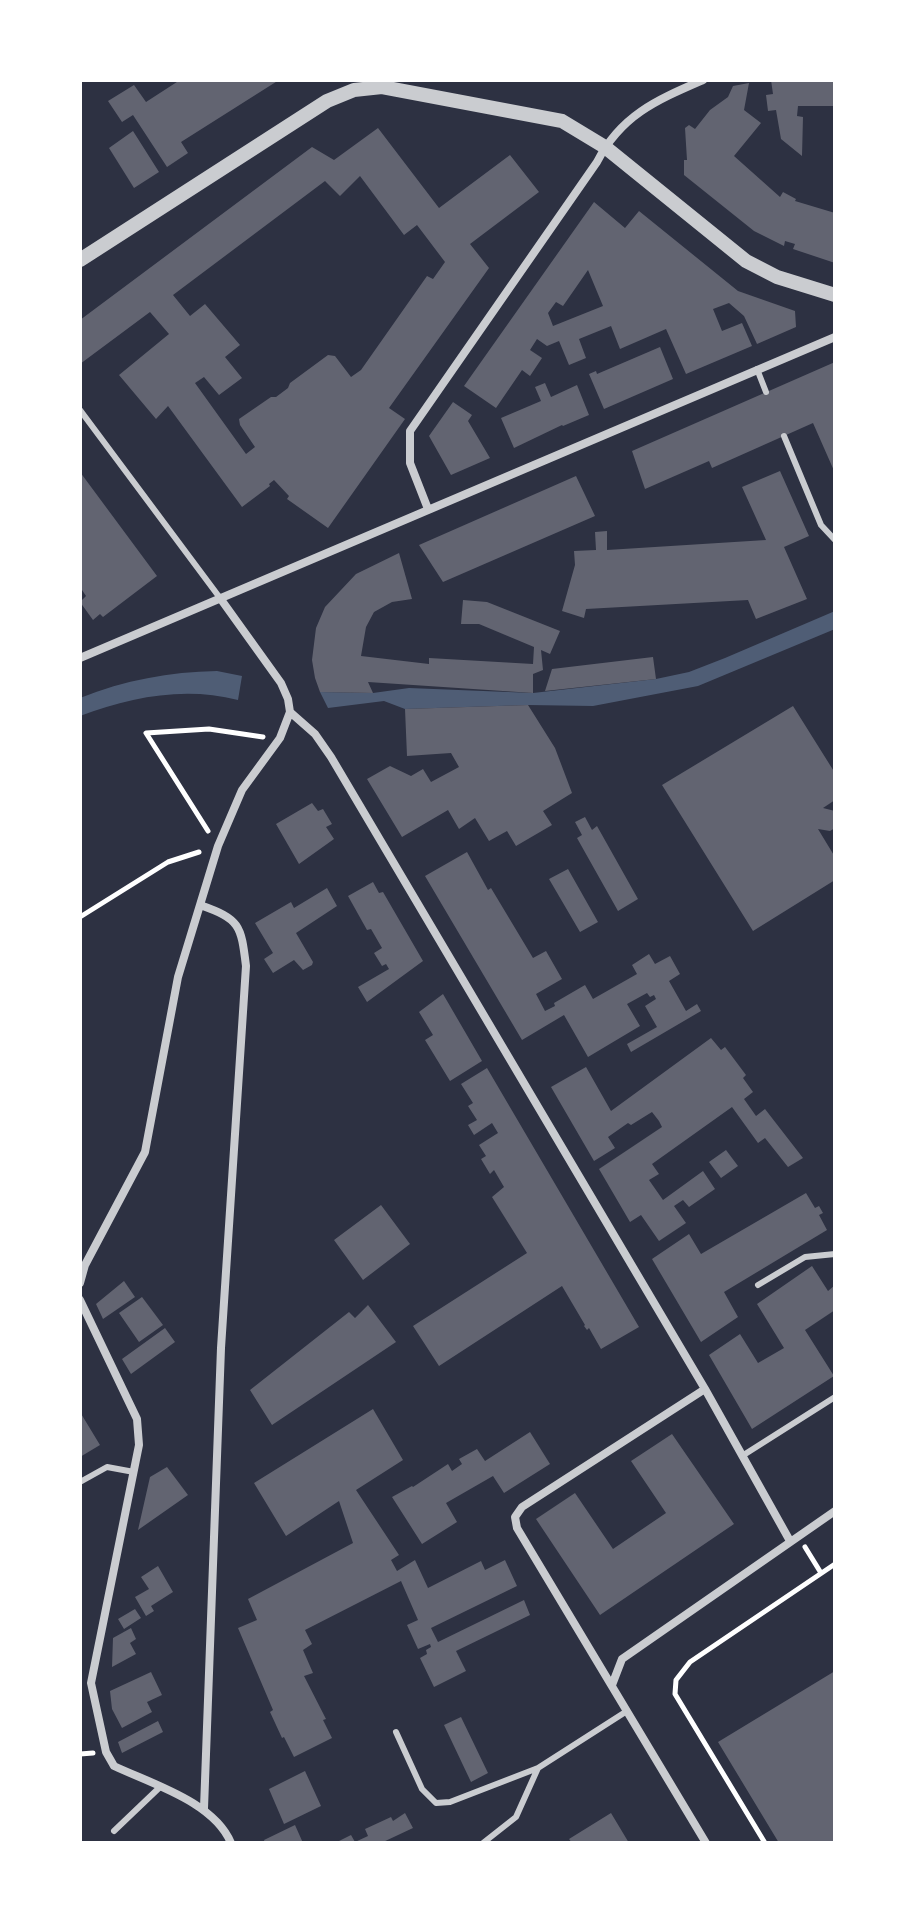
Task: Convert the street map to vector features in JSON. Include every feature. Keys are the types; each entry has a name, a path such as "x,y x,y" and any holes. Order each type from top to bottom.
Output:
{"street":[{"path":"428,509 410,463 410,431 615,133 650,103 703,80"},
{"path":"80,260 327,101 354,90 383,84 562,121 605,147 746,261 777,277 835,295"},
{"path":"80,658 835,337"},
{"path":"220,598 281,683 290,712 315,734 331,757 742,1456 794,1538"},
{"path":"80,1283 85,1265 145,1152 178,977 218,846 242,790 280,738 290,712"},
{"path":"199,908 234,919 242,932 246,966 221,1348 204,1808"},
{"path":"80,1300 137,1419 139,1445 91,1683 106,1752 114,1766 204,1808 228,1835 231,1843"},
{"path":"705,1389 522,1507 515,1517 517,1528 589,1651 706,1843"},
{"path":"612,1685 622,1659 835,1511"}],"lane":[{"path":"757,369 766,392"},
{"path":"80,410 220,598"},
{"path":"784,436 821,525 835,540"},
{"path":"758,1285 805,1257 835,1254"},
{"path":"742,1456 835,1397"},
{"path":"80,1482 107,1467 134,1472"},
{"path":"396,1732 422,1789 436,1803 450,1802 538,1768 627,1711"},
{"path":"483,1843 516,1817 538,1768"},
{"path":"114,1831 159,1788"}],"path":[{"path":"80,917 168,862 218,846 146,733 209,729 280,738"},
{"path":"794,1538 821,1573"},
{"path":"765,1843 675,1694 676,1680 690,1662 835,1564"}],"water":[{"path":"835,611 835,629 698,686 593,706 405,709 384,701 328,708 320,692 373,693 409,688 533,693 656,679 689,672"},
{"path":"217,671 242,676 238,700 198,694 158,696 80,716 80,698 114,686 147,678"}],"building":[{"path":"180,80 279,80 181,142 188,153 167,167 133,115 122,122 108,101 134,85 146,102"},
{"path":"771,80 835,80 835,106 798,106 797,116 803,117 802,156 781,139 776,110 768,111 766,95 773,94"},
{"path":"749,83 744,110 761,123 734,156 780,197 783,192 795,201 835,213 835,263 793,249 795,244 785,241 784,246 754,231 684,175 684,160 687,160 685,128 689,125 695,129 710,110 728,97 733,86"},
{"path":"378,128 439,208 510,155 539,192 470,244 489,268 389,408 405,419 328,528 287,499 289,496 274,480 242,507 168,406 156,419 119,375 169,334 150,312 80,364 80,320 312,147 334,160","holes":["360,176 404,235 417,225 445,262 433,279 427,276 361,370 351,377 335,356 328,355 276,397 271,397 239,419 255,447 246,454 195,383 204,377 219,395 242,378 225,357 240,345 205,304 190,316 173,295 325,181 340,196"]},
{"path":"133,131 159,172 134,188 109,148"},
{"path":"594,202 625,228 639,211 738,291 795,311 796,327 757,344 744,316 729,303 713,309 722,331 742,323 752,346 686,374 666,329 620,349 611,326 579,339 586,358 569,365 559,341 547,346 537,339 530,350 542,358 530,376 522,370 496,408 464,386","holes":["588,270 603,306 553,326 548,313 556,302 563,306"]},
{"path":"660,347 673,379 604,409 589,374 596,371 597,374"},
{"path":"835,362 835,473 813,423 712,468 709,461 645,489 632,451"},
{"path":"545,383 551,397 577,385 589,415 514,448 501,418 541,401 535,387"},
{"path":"453,402 472,415 468,421 490,458 451,475 429,436"},
{"path":"780,471 809,536 784,547 807,599 756,619 748,600 586,609 584,618 562,611 575,565 574,551 596,550 595,532 607,531 607,550 766,540 742,487"},
{"path":"80,472 157,576 103,617 100,614 93,620 80,602 86,596 80,587"},
{"path":"576,476 595,516 443,582 419,545"},
{"path":"399,553 412,599 392,602 374,612 366,627 361,656 429,664 429,658 533,664 534,647 479,624 461,624 463,600 487,602 560,631 550,654 541,650 543,670 533,674 533,693 368,682 373,693 320,692 312,660 316,628 325,607 356,574"},
{"path":"653,657 656,679 545,691 552,669"},
{"path":"528,705 555,748 572,793 543,811 552,825 516,846 507,831 489,841 475,818 459,829 448,810 402,837 367,779 390,766 411,776 423,769 431,782 459,767 451,753 407,756 405,709"},
{"path":"793,706 835,773 835,800 823,808 835,811 835,828 830,831 818,829 835,857 835,880 753,931 662,785"},
{"path":"312,803 318,811 323,809 332,824 326,827 334,839 299,864 276,824"},
{"path":"585,817 592,830 597,826 638,899 618,911 577,838 582,835 575,822"},
{"path":"467,852 533,958 546,951 562,979 536,994 545,1011 585,985 593,999 637,974 632,965 649,954 655,964 670,956 680,974 669,981 686,1011 697,1004 701,1011 631,1052 627,1044 657,1027 645,1006 656,999 654,995 650,997 647,993 627,1004 640,1026 588,1057 564,1015 522,1040 425,876"},
{"path":"568,869 598,922 580,932 549,879"},
{"path":"373,882 379,893 383,892 423,961 367,1002 358,987 389,969 386,964 382,966 374,953 382,948 371,929 367,930 348,896"},
{"path":"327,888 337,906 296,933 312,965 303,970 294,960 273,973 264,959 273,953 255,923 291,902 294,908"},
{"path":"443,994 482,1061 450,1081 425,1040 433,1035 419,1012"},
{"path":"711,1038 721,1050 725,1047 746,1075 743,1078 753,1092 744,1099 756,1116 765,1109 803,1158 788,1167 765,1138 758,1143 732,1107 652,1164 659,1174 649,1180 663,1200 703,1171 715,1189 689,1207 683,1200 674,1206 686,1223 659,1241 641,1215 630,1222 599,1169 662,1127 659,1121 652,1112 631,1125 628,1123 608,1137 615,1148 594,1161 551,1087 586,1067 611,1111"},
{"path":"487,1068 639,1327 601,1349 562,1286 439,1366 413,1326 527,1253 492,1197 504,1187 494,1170 490,1174 481,1159 486,1156 479,1145 498,1133 492,1123 474,1135 468,1125 477,1120 468,1106 473,1103 461,1084"},
{"path":"726,1150 738,1166 721,1178 709,1162"},
{"path":"806,1193 815,1208 819,1206 823,1213 819,1215 827,1230 724,1292 738,1317 701,1342 652,1259 689,1234 701,1254"},
{"path":"381,1205 410,1244 363,1280 334,1240"},
{"path":"812,1266 828,1291 835,1285 835,1310 805,1330 834,1376 752,1429 709,1355 740,1334 758,1363 784,1348 757,1304"},
{"path":"124,1281 135,1297 103,1319 96,1304"},
{"path":"142,1297 163,1325 139,1342 119,1313"},
{"path":"368,1305 396,1342 272,1425 250,1390 349,1312 355,1318"},
{"path":"165,1328 175,1342 131,1374 122,1359"},
{"path":"373,1409 403,1460 356,1490 399,1555 391,1560 397,1571 415,1560 428,1588 481,1561 485,1570 505,1560 517,1586 431,1628 438,1642 524,1600 530,1615 456,1651 466,1671 434,1687 420,1658 431,1647 430,1644 418,1649 407,1625 418,1620 401,1581 305,1630 312,1644 303,1650 313,1673 304,1676 332,1738 294,1757 270,1712 273,1710 238,1628 257,1620 248,1599 353,1543 339,1501 286,1536 254,1483"},
{"path":"80,1412 100,1445 80,1457"},
{"path":"530,1432 550,1464 504,1493 493,1476 446,1503 457,1522 422,1544 392,1497 448,1464 452,1471 462,1464 459,1459 477,1449 485,1461"},
{"path":"672,1434 734,1524 600,1615 536,1519 575,1493 613,1549 666,1513 631,1461"},
{"path":"167,1467 188,1495 138,1530 150,1477"},
{"path":"158,1566 173,1592 151,1606 154,1611 146,1616 135,1597 149,1589 141,1577"},
{"path":"135,1609 141,1618 124,1629 118,1619"},
{"path":"131,1628 136,1639 130,1643 136,1654 112,1667 113,1638"},
{"path":"835,1671 835,1843 779,1843 718,1742"},
{"path":"151,1672 162,1695 147,1702 152,1712 122,1728 112,1709 110,1691"},
{"path":"461,1717 488,1773 471,1782 444,1725"},
{"path":"158,1721 163,1732 122,1753 118,1742"},
{"path":"305,1771 321,1806 284,1824 269,1789"},
{"path":"405,1813 413,1828 381,1843 335,1843 351,1835 355,1842 368,1836 365,1829 391,1817 393,1821"},
{"path":"611,1813 629,1843 572,1843 569,1839"},
{"path":"295,1825 303,1843 265,1843 264,1840"}]}
